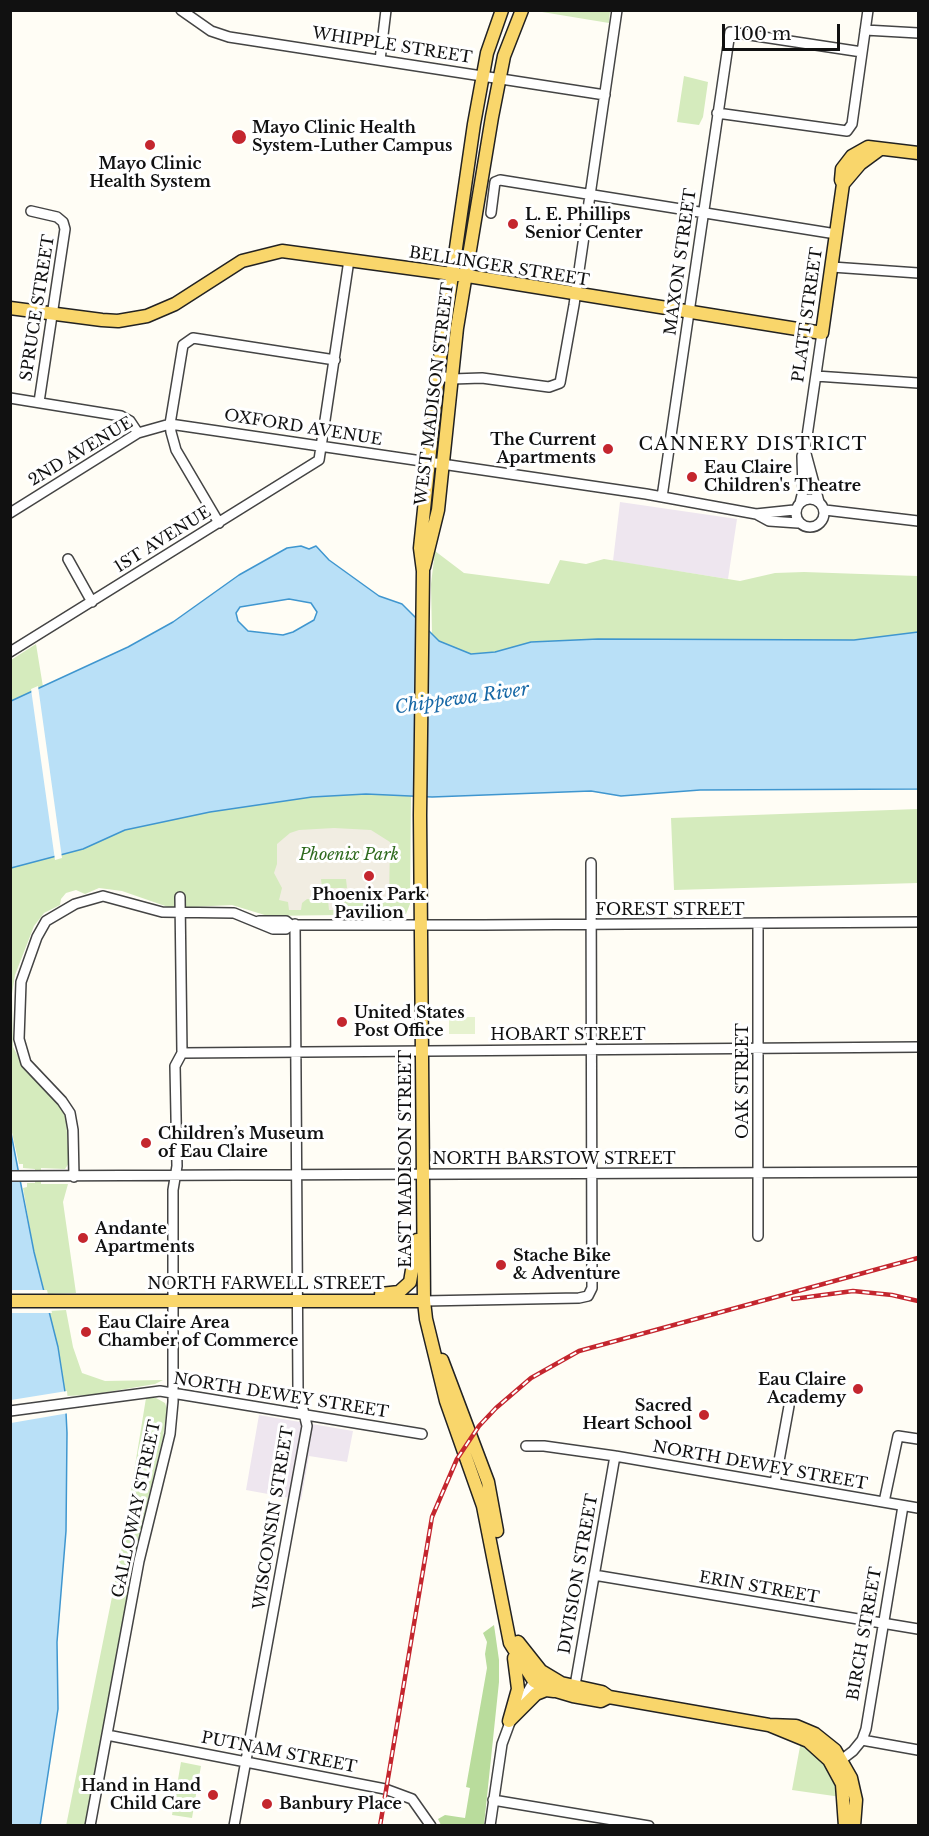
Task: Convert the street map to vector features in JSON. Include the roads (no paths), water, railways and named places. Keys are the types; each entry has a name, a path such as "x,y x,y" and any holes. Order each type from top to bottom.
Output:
{"main road":[{"name":"WEST MADISON STREET","path":"422,708 423,571 435,528 438,375 482,75 492,33 502,10"},
{"name":"WEST MADISON STREET","path":"437,464 499,78 509,38 522,10"},
{"name":"PLATT STREET","path":"822,333 843,184 841,174 868,147 918,153"},
{"name":"BELLINGER STREET","path":"10,308 118,321 147,316 183,299 231,266 263,254 289,251 466,276 688,314 822,333"},
{"name":"EAST MADISON STREET","path":"422,708 420,815 424,1301 446,1401 483,1506 510,1643 537,1676"},
{"path":"369,1301 372,1296 399,1292 408,1286 412,1278 422,1222"},
{"name":"NORTH FARWELL STREET","path":"14,1301 424,1301"},
{"name":"EAST MADISON STREET","path":"427,1323 488,1482 516,1639 537,1676"},
{"path":"509,1721 519,1680 510,1643"},
{"path":"537,1676 549,1678 574,1692"},
{"path":"537,1676 558,1692"},
{"path":"509,1721 536,1694 546,1690 602,1692 609,1697 769,1725 808,1741 837,1763 855,1795 854,1826"},
{"path":"837,1763 843,1792 845,1826"}],"street":[{"name":"WHIPPLE STREET","path":"181,10 211,31 229,37 605,95"},
{"path":"380,60 386,10"},
{"path":"438,375 452,379 482,378 549,387 557,386 564,368 576,296 617,10"},
{"path":"717,113 847,131 852,124 868,10"},
{"path":"865,30 918,33"},
{"name":"MAXON STREET","path":"662,496 730,32 862,52"},
{"path":"490,213 497,180 836,234"},
{"name":"SPRUCE STREET","path":"31,211 54,215 62,220 65,232 39,402"},
{"path":"322,446 349,260"},
{"path":"832,267 918,273"},
{"name":"PLATT STREET","path":"822,333 806,450 822,506"},
{"path":"219,523 176,450 170,424 181,350 186,341 194,338 335,360"},
{"path":"816,376 918,383"},
{"path":"10,398 121,416 130,421 138,433"},
{"name":"OXFORD AVENUE","path":"170,424 662,496 756,514"},
{"name":"2ND AVENUE","path":"10,513 138,433 170,424"},
{"name":"1ST AVENUE","path":"10,652 315,464 321,455 322,446"},
{"name":"PLATT STREET","path":"797,507 803,491 802,456 806,450"},
{"path":"756,514 797,507 810,500 822,506 858,515"},
{"path":"822,506 822,521"},
{"path":"797,507 798,523"},
{"path":"756,514 769,520 813,526 822,521 858,515 918,521"},
{"path":"68,559 92,602"},
{"path":"591,863 593,1175"},
{"name":"FOREST STREET","path":"74,1177 73,1130 70,1113 62,1101 26,1063 19,1039 21,982 37,937 52,916 96,896 111,896 150,910 180,914 234,913 259,921 262,926 273,929 286,929 293,925 758,925 918,922"},
{"name":"GALLOWAY STREET","path":"90,1826 139,1561 170,1434 173,1392 175,1066 182,1053 180,897"},
{"name":"WISCONSIN STREET","path":"234,1826 307,1426 298,1389 298,1176 293,925"},
{"name":"OAK STREET","path":"758,925 758,1236"},
{"name":"HOBART STREET","path":"182,1053 918,1047"},
{"name":"NORTH BARSTOW STREET","path":"10,1176 918,1172"},
{"name":"NORTH FARWELL STREET","path":"424,1301 588,1296 592,1288 593,1175"},
{"name":"NORTH DEWEY STREET","path":"10,1411 140,1392 173,1392 422,1434"},
{"path":"775,1483 789,1406"},
{"path":"884,1502 898,1436 918,1439"},
{"name":"NORTH DEWEY STREET","path":"526,1446 544,1446 615,1456 918,1508"},
{"name":"DIVISION STREET","path":"574,1692 615,1456"},
{"name":"BIRCH STREET","path":"862,1740 903,1506"},
{"name":"ERIN STREET","path":"594,1575 918,1629"},
{"path":"490,1826 502,1744 509,1721 537,1676"},
{"name":"PUTNAM STREET","path":"107,1735 403,1794 419,1806 430,1826"},
{"path":"837,1763 862,1740 918,1750"},
{"path":"493,1800 600,1821 649,1826"}],"water":[{"name":"Chippewa River","path":"301,546 309,549 316,546 329,560 379,596 402,604 439,641 471,654 495,652 531,642 598,639 854,640 918,632 918,789 700,790 621,796 591,791 432,797 366,794 312,797 210,812 125,830 83,849 11,868 11,701 128,647 173,622 239,575 287,548","holes":["289,599 311,603 317,612 314,620 283,635 248,631 238,621 236,613 240,607"]},
{"path":"10,1128 34,1252 58,1347 65,1392 67,1433 66,1531 57,1642 58,1709 40,1826 10,1825"}],"railway":[{"path":"380,1826 432,1517 457,1459 479,1426 496,1408 531,1378 579,1351 918,1258"},
{"path":"793,1299 853,1291 892,1295 918,1301"}],"place":[{"name":"Mayo Clinic Health System-Luther Campus","path":"239,137"},
{"name":"Mayo Clinic Health System","path":"150,145"},
{"name":"L. E. Phillips Senior Center","path":"513,224"},
{"name":"The Current Apartments","path":"608,449"},
{"name":"Eau Claire Children's Theatre","path":"692,477"},
{"name":"Phoenix Park Pavilion","path":"369,876"},
{"name":"United States Post Office","path":"342,1022"},
{"name":"Children’s Museum of Eau Claire","path":"146,1143"},
{"name":"Andante Apartments","path":"83,1238"},
{"name":"Stache Bike & Adventure","path":"501,1265"},
{"name":"Eau Claire Area Chamber of Commerce","path":"86,1332"},
{"name":"Eau Claire Academy","path":"858,1389"},
{"name":"Sacred Heart School","path":"704,1415"},
{"name":"Hand in Hand Child Care","path":"213,1795"},
{"name":"Banbury Place","path":"267,1804"}],"district":[{"name":"CANNERY DISTRICT","path":"753,445"}],"park label":[{"name":"Phoenix Park","path":"349,855"}]}
